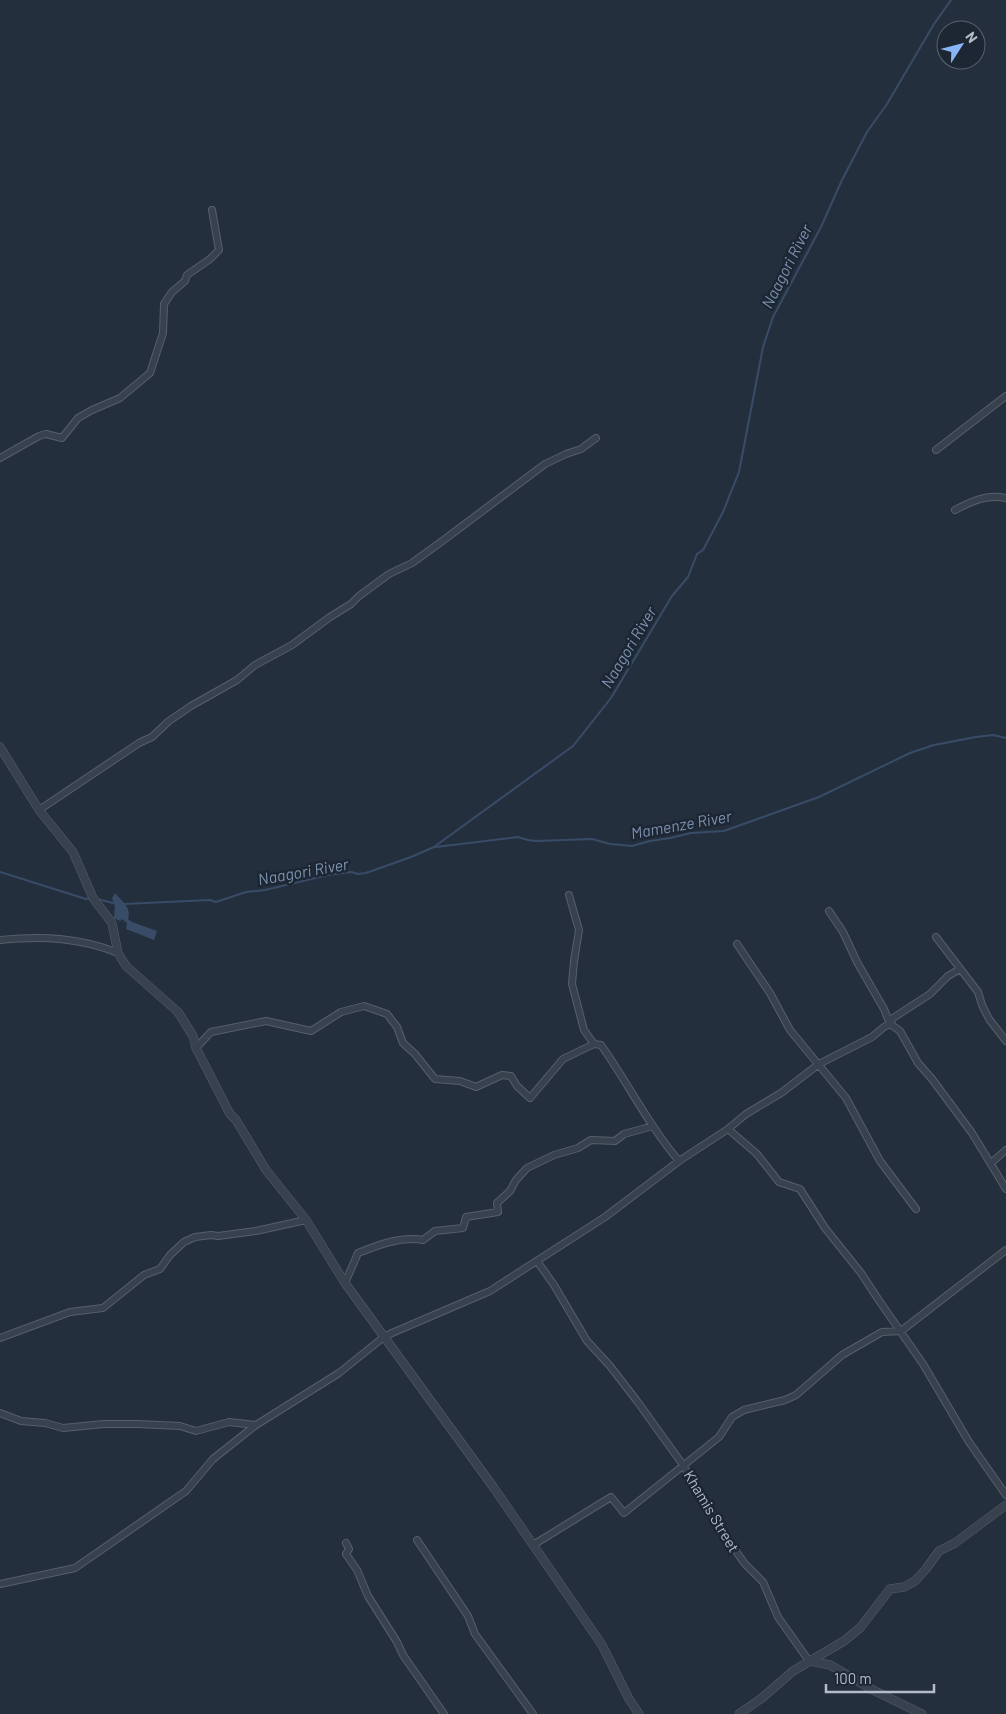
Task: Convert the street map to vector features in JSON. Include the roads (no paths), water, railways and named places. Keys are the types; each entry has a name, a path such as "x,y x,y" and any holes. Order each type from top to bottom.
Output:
{"street":[{"path":"0,458 46,434 62,438 78,418 120,398 150,373 163,333 164,304 172,292 185,281 188,275 219,250 212,210"},
{"path":"936,450 1006,396"},
{"path":"39,810 132,748 152,737 169,721 191,706 237,680 255,665 292,645 351,604 389,574 412,563 545,464 581,450 596,438"},
{"path":"955,510 979,498 998,496 1006,498"},
{"path":"0,746 39,810 73,852 93,898 112,923 118,953 126,966 178,1012 193,1036 196,1048 230,1114 236,1120 266,1170 306,1220 345,1283 385,1336 602,1645 638,1714"},
{"path":"570,895 579,930 572,984 584,1030 594,1044"},
{"path":"829,911 843,932 890,1024 900,1031 918,1063 972,1132 1006,1189"},
{"path":"0,940 31,937 71,940 84,942 118,953"},
{"path":"936,937 978,992 989,1019 1006,1041"},
{"path":"737,944 770,993 790,1030 846,1098 880,1161 916,1209"},
{"path":"0,1584 75,1568 186,1491 213,1459 256,1425 339,1373 385,1336 490,1291 605,1217 679,1161 746,1114 781,1093 819,1064 872,1037 890,1024 894,1018 930,994 948,976 960,969"},
{"path":"196,1048 211,1032 266,1021 311,1032 341,1012 364,1006 387,1014 397,1027 403,1043 415,1054 435,1079 460,1081 476,1087 502,1075 511,1076 517,1086 530,1098 563,1058 594,1044 601,1045 663,1143 679,1161"},
{"path":"345,1283 358,1253 411,1237 423,1240 435,1231 463,1228 466,1217 498,1212 497,1203 510,1191 516,1180 527,1168 578,1148 591,1140 615,1141 624,1134 653,1126"},
{"path":"728,1128 757,1154 780,1182 800,1189 825,1228 861,1273 901,1331 923,1364 968,1442 1006,1495"},
{"path":"991,1163 1006,1150"},
{"path":"0,1338 70,1312 103,1308 144,1275 160,1269 170,1255 184,1242 195,1237 256,1231 306,1220"},
{"path":"533,1545 612,1498 624,1513 719,1437 732,1416 744,1410 796,1395 842,1355 882,1332 901,1331 1006,1250"},
{"name":"Khamis Street","path":"537,1261 554,1285 587,1341 610,1366 637,1401 683,1465 723,1533 745,1564 763,1582 778,1617 809,1661"},
{"path":"0,1413 21,1421 63,1428 104,1424 137,1424 180,1426 196,1431 229,1422 256,1425"},
{"path":"738,1714 762,1698 793,1671 844,1641 860,1628 890,1589 904,1587 915,1581 939,1551 955,1543 1006,1505"},
{"path":"417,1540 468,1616 474,1634 533,1714"},
{"path":"346,1543 349,1549 346,1554 357,1570 368,1596 398,1642 403,1655 444,1714"},
{"path":"809,1661 830,1664 873,1690 922,1714"}],"water":[{"path":"115,893 129,911 128,919 157,931 154,940 126,929 127,923 122,919 120,921 114,918 115,906 112,898"}],"waterway":[{"name":"Naagori River","path":"124,904 210,900 216,902 246,892 265,890 328,875 351,872 358,874 366,873 434,847 573,746 611,698 672,596 688,577 697,554 703,550 723,512 739,472 763,347 773,317 821,227 842,180 867,132 887,104 934,24 951,0"},
{"name":"Mamenze River","path":"436,847 518,837 536,841 592,839 610,844 632,846 691,833 724,831 819,797 910,753 934,745 993,735 1006,738"},
{"name":"Naagori River","path":"0,872 86,899 90,898"},
{"name":"Naagori River","path":"97,899 117,904"}]}
